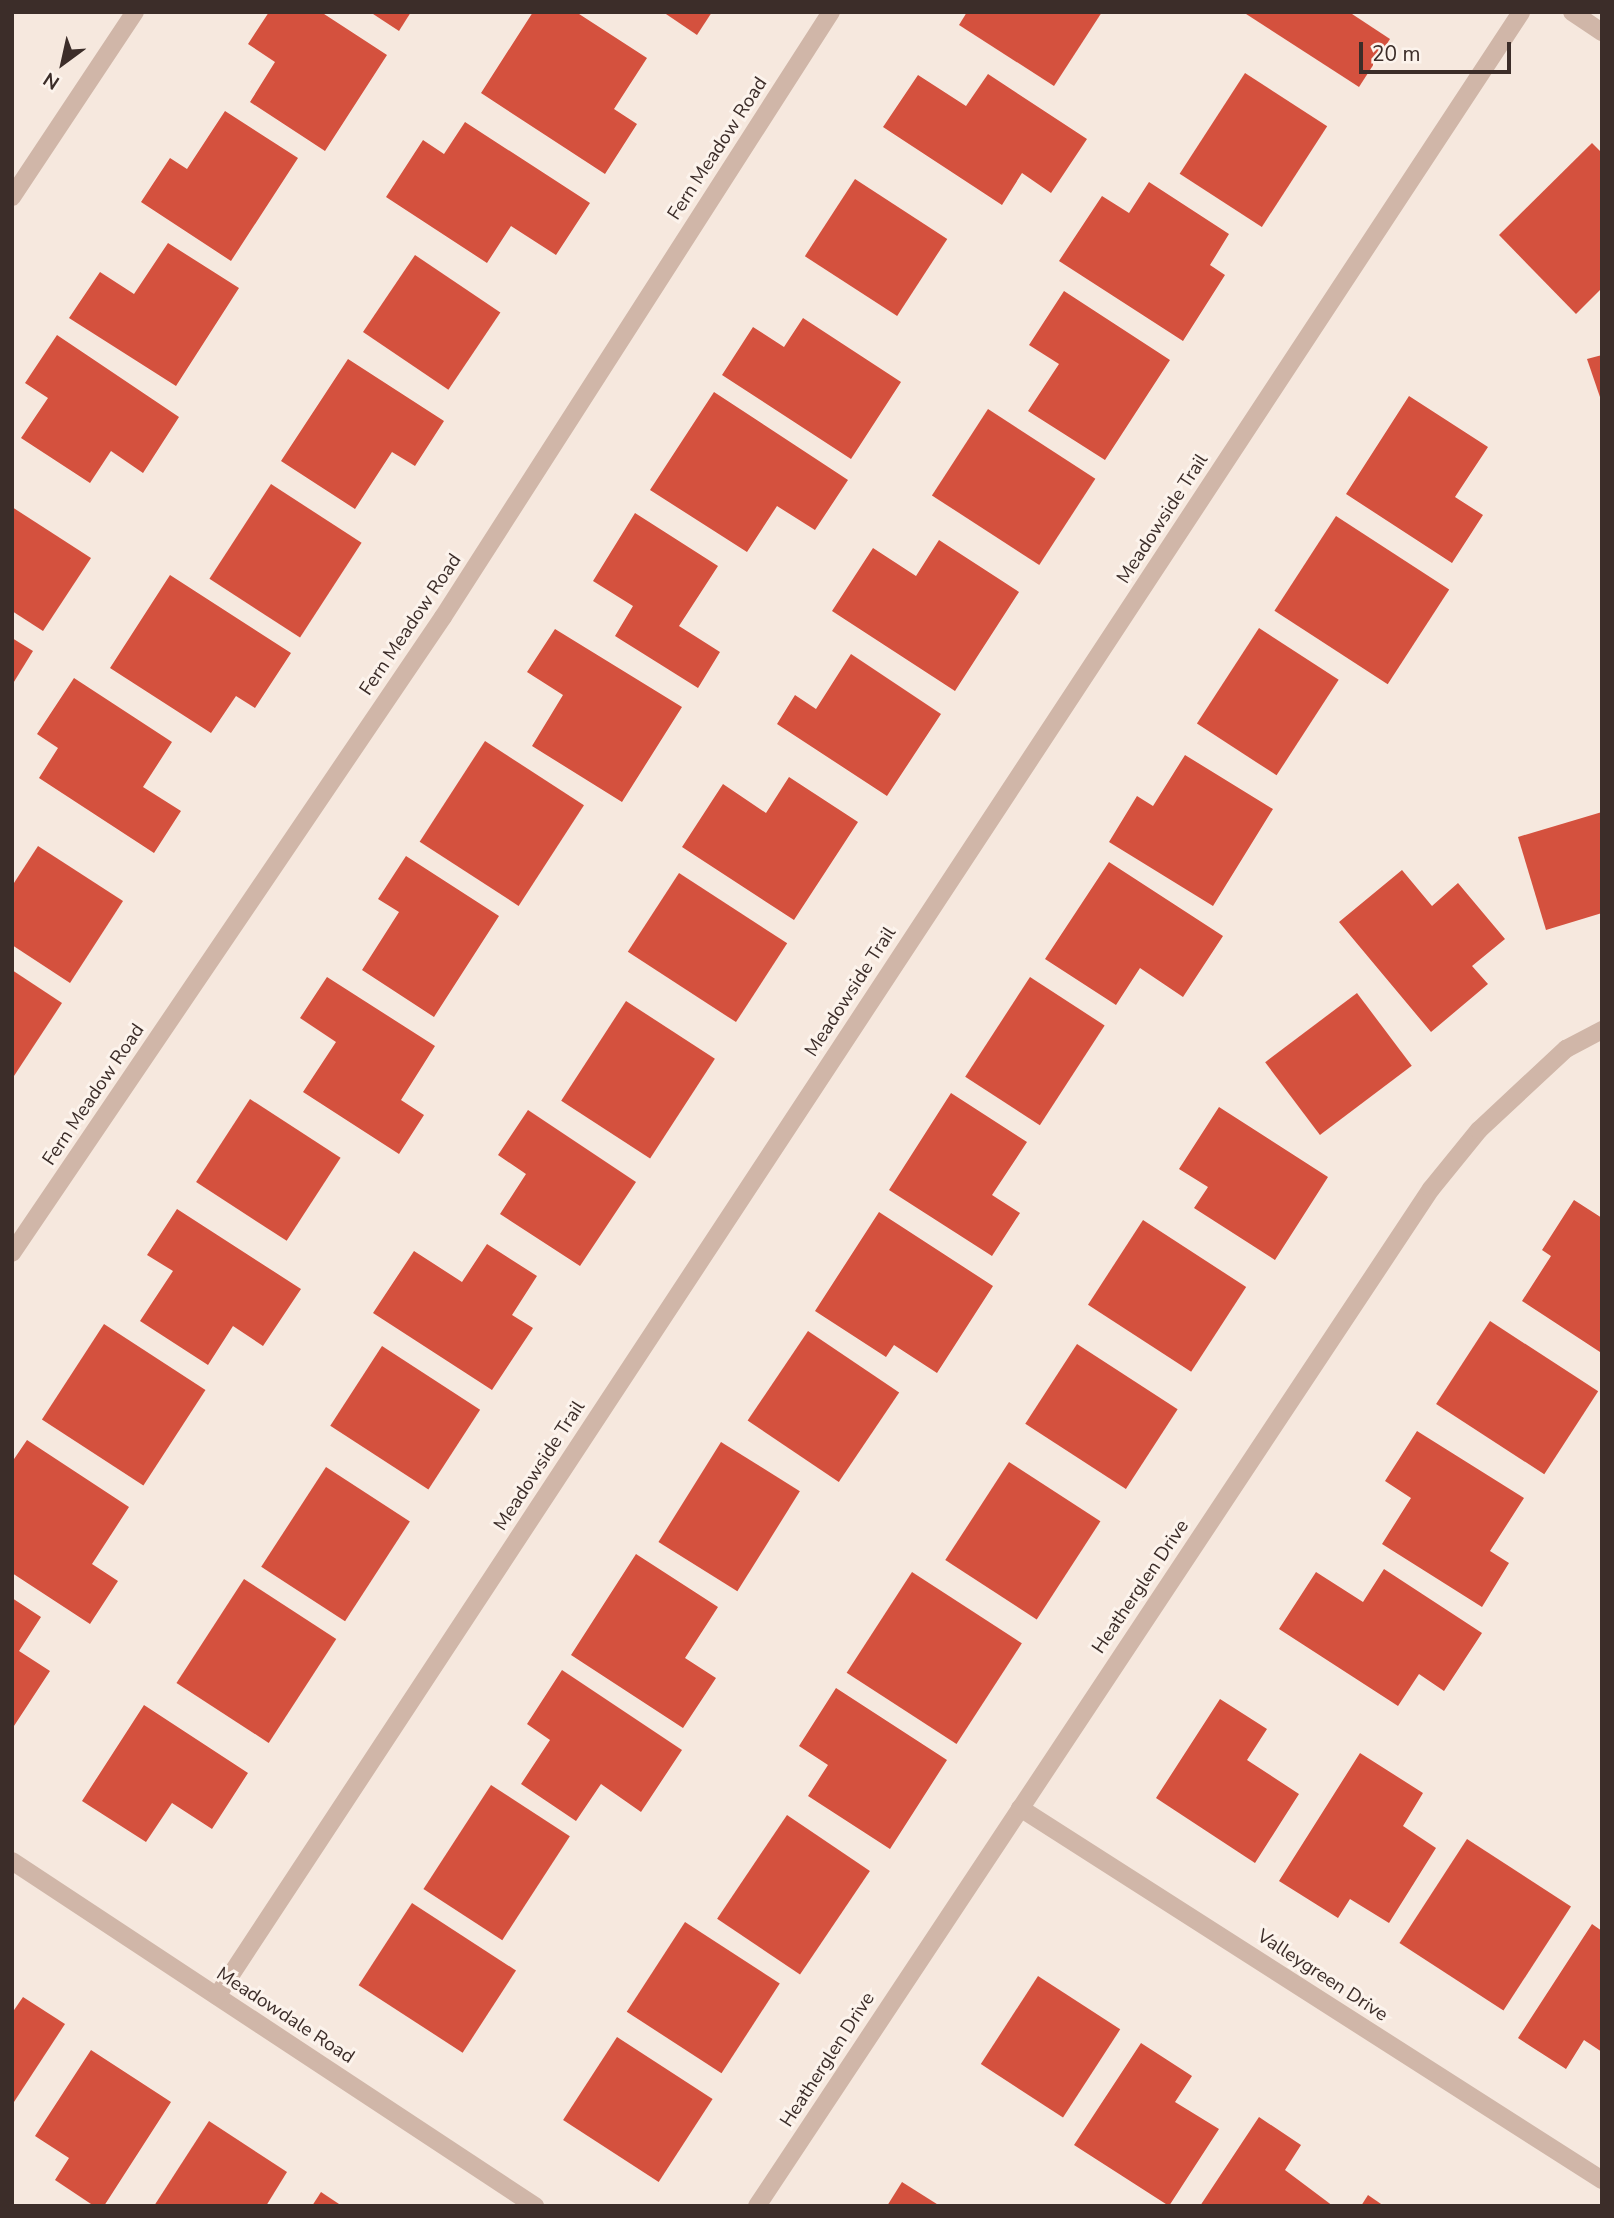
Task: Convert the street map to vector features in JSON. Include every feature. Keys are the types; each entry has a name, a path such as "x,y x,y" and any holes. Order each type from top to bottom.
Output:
{"street":[{"path":"12,197 135,12"},
{"name":"Fern Meadow Road","path":"12,1253 443,617 831,12"},
{"name":"Meadowside Trail","path":"217,1996 1521,12"},
{"path":"1572,12 1602,32"},
{"name":"Heatherglen Drive","path":"757,2206 1431,1189 1479,1130 1556,1058 1566,1049 1602,1030"},
{"name":"Valleygreen Drive","path":"1020,1808 1602,2180"},
{"name":"Meadowdale Road","path":"12,1861 535,2206"}],"building":[{"path":"269,12 321,12 387,55 325,151 250,102 275,62 248,44"},
{"path":"370,12 411,12 399,31"},
{"path":"533,12 576,12 647,58 614,109 637,124 605,174 481,93"},
{"path":"663,12 712,12 697,35"},
{"path":"967,12 1102,12 1054,86 959,25"},
{"path":"1243,12 1349,12 1390,39 1359,87"},
{"path":"1245,73 1327,126 1262,227 1180,174"},
{"path":"988,74 1087,139 1051,193 1022,173 1002,205 883,127 918,75 966,106"},
{"path":"225,111 298,158 231,261 141,202 170,158 187,169"},
{"path":"465,122 590,203 556,255 511,226 487,263 386,197 423,140 444,154"},
{"path":"1592,143 1602,153 1602,288 1576,314 1499,235"},
{"path":"855,179 947,239 897,316 805,256"},
{"path":"1149,182 1229,234 1210,265 1225,275 1183,341 1059,261 1102,196 1129,213"},
{"path":"168,243 239,288 176,386 69,318 100,272 134,294"},
{"path":"415,255 500,313 448,390 363,332"},
{"path":"1064,291 1170,360 1105,460 1028,411 1059,364 1029,345"},
{"path":"803,318 901,382 851,459 722,375 753,327 784,347"},
{"path":"57,335 179,417 143,473 111,451 90,483 21,438 48,398 25,383"},
{"path":"1602,355 1602,400 1601,400 1587,359"},
{"path":"348,359 444,421 415,466 392,452 355,509 281,461"},
{"path":"714,392 848,480 815,530 777,506 747,552 650,490"},
{"path":"1409,396 1488,447 1455,497 1483,515 1452,563 1346,494"},
{"path":"988,409 1095,479 1039,565 932,495"},
{"path":"271,484 362,543 300,638 209,579"},
{"path":"12,507 91,558 43,631 12,611"},
{"path":"635,513 718,566 679,626 720,652 698,688 615,636 633,606 593,581"},
{"path":"1336,516 1449,590 1388,684 1274,611"},
{"path":"939,540 1019,592 955,691 832,611 873,548 916,576"},
{"path":"170,575 291,653 255,708 236,696 211,733 110,668"},
{"path":"1259,628 1339,680 1277,775 1197,724"},
{"path":"555,629 682,707 622,802 532,746 563,695 527,672"},
{"path":"12,638 33,651 12,685"},
{"path":"851,654 941,714 887,796 777,724 795,695 816,709"},
{"path":"74,678 172,742 143,787 181,811 154,853 39,778 58,748 37,734"},
{"path":"485,741 584,805 519,906 420,842"},
{"path":"1185,755 1273,809 1213,906 1109,842 1137,796 1153,806"},
{"path":"789,777 858,822 794,920 682,847 723,784 766,813"},
{"path":"1602,812 1602,913 1546,930 1518,837"},
{"path":"38,846 123,901 70,983 12,945 12,886"},
{"path":"406,856 499,916 434,1017 362,970 399,912 378,899"},
{"path":"1109,862 1223,936 1183,997 1140,968 1116,1005 1045,959"},
{"path":"1402,870 1432,906 1458,883 1505,939 1472,966 1488,984 1431,1032 1339,922"},
{"path":"679,873 787,943 736,1022 628,952"},
{"path":"12,970 62,1003 12,1079"},
{"path":"327,977 435,1046 401,1100 424,1115 399,1154 303,1092 336,1042 300,1018"},
{"path":"1030,977 1105,1025 1040,1125 965,1077"},
{"path":"1357,993 1412,1066 1320,1135 1265,1062"},
{"path":"626,1001 715,1059 650,1159 561,1101"},
{"path":"951,1093 1027,1142 992,1195 1020,1213 992,1256 889,1190"},
{"path":"250,1099 341,1158 287,1241 196,1182"},
{"path":"1219,1107 1328,1177 1275,1260 1194,1208 1208,1187 1179,1169"},
{"path":"528,1110 636,1182 580,1266 500,1214 526,1174 498,1155"},
{"path":"1574,1200 1602,1218 1600,1352 1522,1301 1551,1256 1542,1250"},
{"path":"177,1209 301,1289 263,1346 233,1326 208,1365 140,1321 173,1271 147,1255"},
{"path":"879,1212 993,1286 937,1373 894,1345 886,1357 815,1311"},
{"path":"1143,1220 1246,1287 1191,1372 1088,1305"},
{"path":"487,1244 537,1276 512,1315 533,1328 492,1390 373,1313 414,1251 462,1282"},
{"path":"1490,1321 1598,1391 1544,1474 1436,1404"},
{"path":"104,1324 205,1390 143,1486 42,1420"},
{"path":"808,1331 899,1393 839,1482 748,1421"},
{"path":"1077,1344 1178,1409 1126,1489 1025,1424"},
{"path":"382,1346 480,1410 428,1489 330,1426"},
{"path":"1417,1431 1524,1498 1490,1551 1509,1563 1482,1607 1382,1544 1411,1498 1385,1481"},
{"path":"27,1440 129,1507 92,1564 118,1581 90,1624 12,1573 12,1462"},
{"path":"721,1442 800,1491 737,1591 658,1542"},
{"path":"1009,1462 1100,1521 1037,1619 945,1560"},
{"path":"326,1467 410,1521 345,1621 261,1567"},
{"path":"636,1554 718,1607 685,1658 716,1678 683,1728 571,1655"},
{"path":"1384,1569 1482,1633 1444,1691 1419,1674 1398,1706 1279,1629 1316,1572 1363,1602"},
{"path":"912,1572 1022,1643 957,1744 847,1673"},
{"path":"244,1579 336,1639 269,1743 176,1683"},
{"path":"12,1598 41,1617 19,1651 50,1671 12,1729"},
{"path":"562,1670 682,1750 641,1812 601,1784 576,1821 521,1784 550,1740 527,1724"},
{"path":"836,1688 947,1760 890,1849 808,1796 828,1765 799,1746"},
{"path":"1220,1699 1267,1729 1247,1760 1299,1794 1255,1863 1156,1798"},
{"path":"144,1705 248,1773 212,1829 172,1803 146,1842 82,1801"},
{"path":"1360,1753 1423,1793 1403,1826 1436,1848 1389,1923 1350,1899 1338,1918 1279,1881"},
{"path":"491,1785 570,1836 502,1940 423,1889"},
{"path":"787,1815 870,1871 800,1975 717,1919"},
{"path":"1467,1839 1571,1907 1503,2011 1399,1943"},
{"path":"412,1903 516,1971 463,2053 359,1985"},
{"path":"685,1922 780,1984 721,2073 627,2012"},
{"path":"1592,1924 1602,1931 1602,2052 1584,2040 1566,2069 1518,2038"},
{"path":"1038,1976 1120,2029 1063,2117 981,2064"},
{"path":"23,1997 65,2024 12,2105 12,2013"},
{"path":"617,2037 713,2099 659,2182 563,2120"},
{"path":"1141,2043 1192,2076 1175,2102 1219,2129 1169,2206 1074,2145"},
{"path":"91,2050 171,2102 104,2206 94,2206 55,2180 69,2158 35,2136"},
{"path":"1259,2117 1301,2145 1285,2170 1333,2206 1200,2206"},
{"path":"209,2121 287,2172 266,2206 154,2206"},
{"path":"902,2182 940,2206 887,2206"},
{"path":"321,2192 342,2206 312,2206"},
{"path":"1368,2195 1384,2206 1361,2206"}]}
